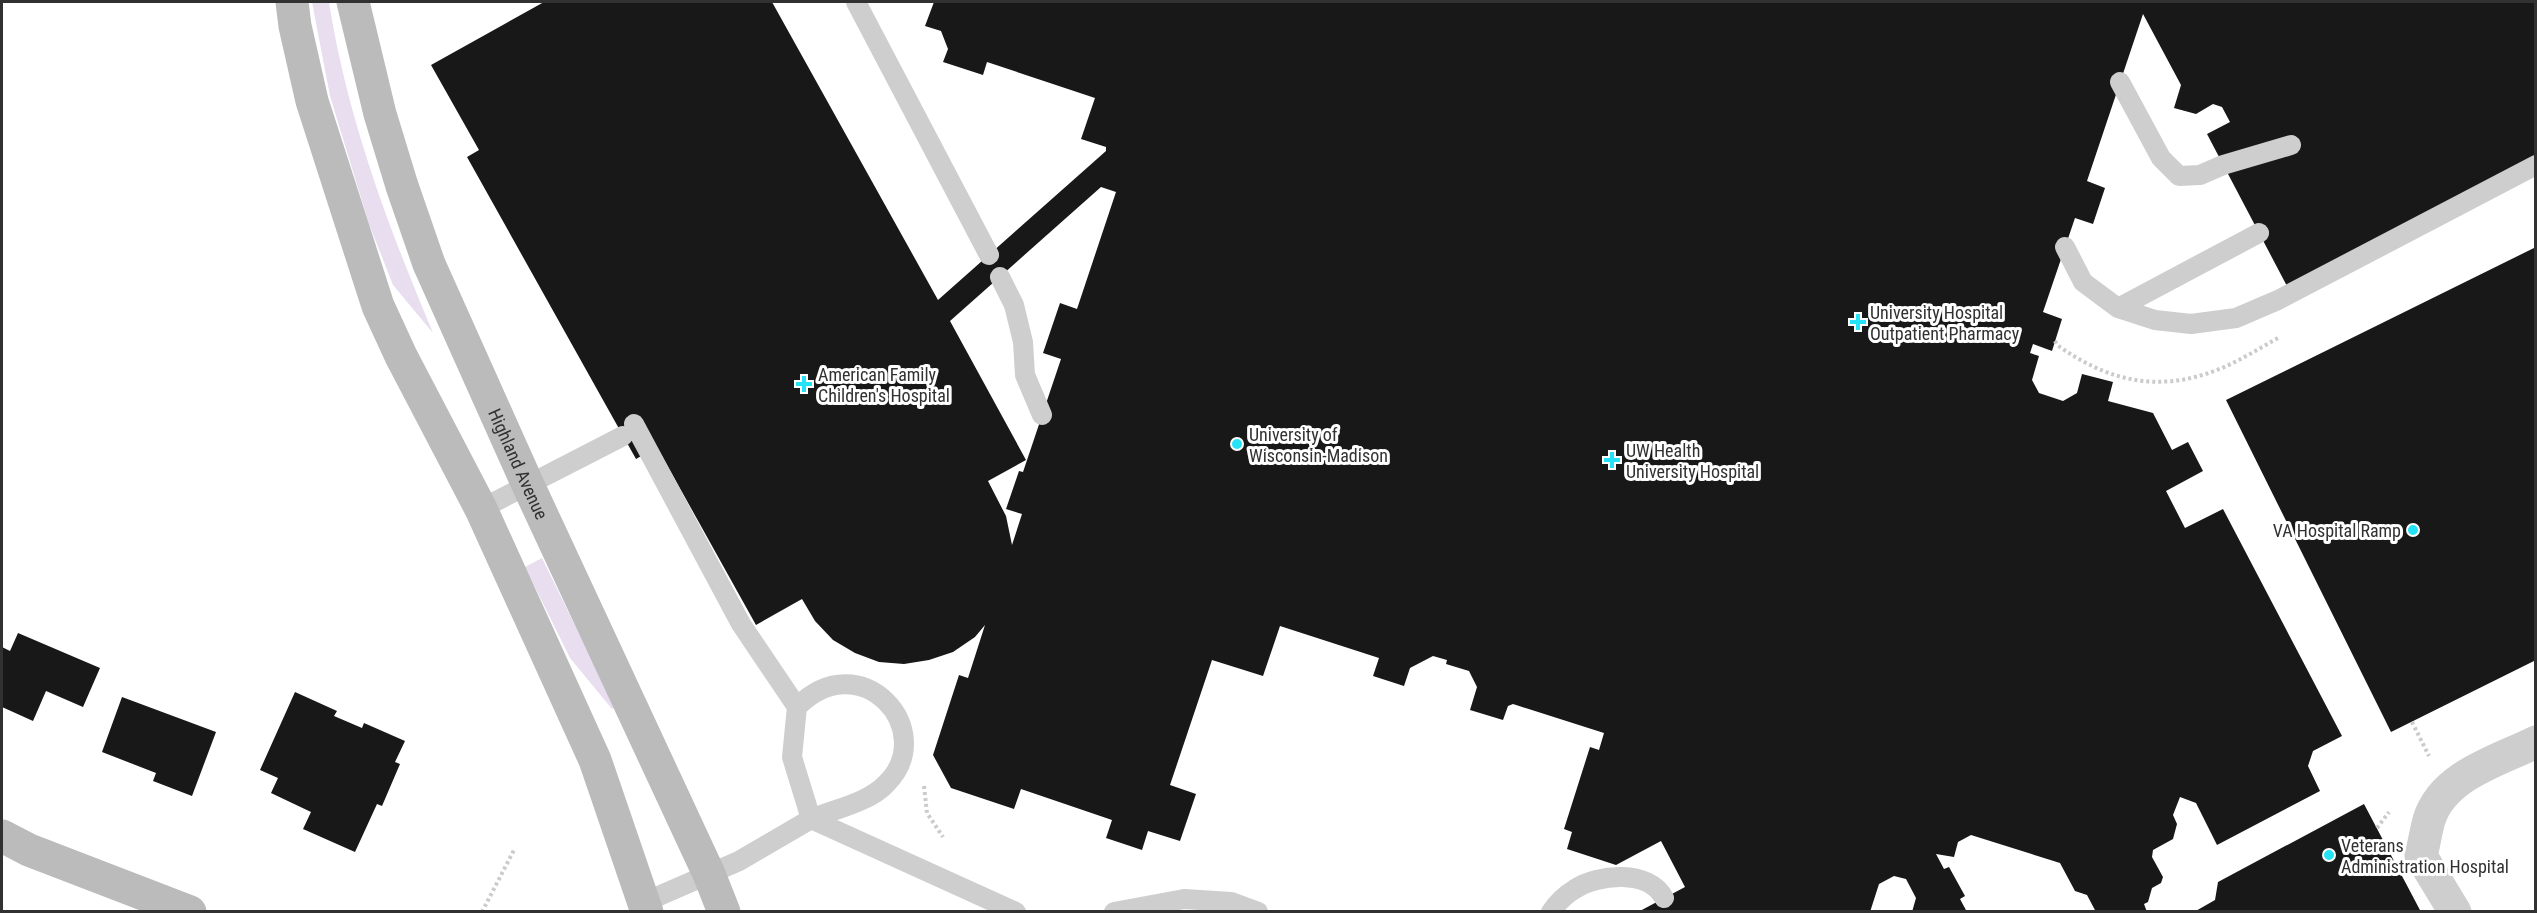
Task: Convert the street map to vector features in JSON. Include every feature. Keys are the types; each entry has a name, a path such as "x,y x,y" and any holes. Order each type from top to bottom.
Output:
{"street":[{"path":"292,2 295,26 312,100 378,306 401,356 481,509 595,760 646,907"},
{"name":"Highland Avenue","path":"353,2 380,114 429,264 528,485 710,874 724,912"},
{"path":"2455,912 2421,856 2430,818 2446,790 2459,780 2535,742"},
{"path":"2,836 29,849 190,912"}],"lane":[{"path":"856,2 989,255"},
{"path":"2120,82 2160,158 2179,176 2200,175 2223,165 2291,145"},
{"path":"2065,247 2083,282 2118,308 2155,320 2191,324 2236,318 2278,300 2535,165"},
{"path":"2118,308 2259,233"},
{"path":"1000,277 1014,304 1023,342 1025,375 1042,415"},
{"path":"481,509 629,430 741,624 797,707"},
{"path":"646,907 739,861 811,819 870,795 885,785 896,771 902,754 903,736 899,719 889,703 875,692 859,685 842,683 825,687 809,695 797,707 792,757 811,819 1016,912"},
{"path":"1551,912 1558,902 1575,889 1595,880 1618,877 1639,880 1659,889 1664,898"},
{"path":"1114,912 1184,899 1231,902 1258,912"}],"path":[{"path":"924,779 923,794 927,813 943,837"},
{"path":"482,912 514,850"}],"shaded area":[{"path":"312,2 329,2 358,129 385,212 433,333 393,285 369,224 330,96"},
{"path":"542,558 615,707 612,709 570,658 525,567"}],"building":[{"name":"University of Wisconsin-Madison","path":"544,2 772,2 938,300 1106,151 1106,147 1081,139 1095,98 987,62 983,75 943,62 948,49 941,31 925,26 934,2 2536,2 2536,156 2288,288 2207,134 2230,122 2222,107 2213,104 2196,114 2174,108 2181,85 2143,14 2087,181 2105,188 2093,224 2075,218 2043,312 2062,319 2052,351 2033,344 2030,353 2039,356 2032,380 2039,393 2063,401 2077,393 2082,374 2113,382 2108,401 2153,413 2172,450 2188,442 2203,471 2166,491 2185,528 2223,509 2342,736 2313,751 2308,766 2320,791 2217,845 2196,803 2180,797 2173,815 2177,824 2173,839 2153,850 2152,857 2163,877 2161,883 2152,888 2148,902 2144,904 2147,912 2096,912 2087,895 2075,891 2060,863 1971,835 1958,842 1954,857 1936,854 1944,869 1949,867 1965,896 1960,899 1967,912 1912,912 1916,898 1906,879 1894,876 1879,884 1870,912 1638,912 1685,887 1661,841 1616,865 1567,849 1572,832 1564,829 1590,747 1599,750 1604,733 1513,704 1508,706 1503,720 1470,710 1477,687 1469,671 1446,664 1447,660 1433,656 1410,668 1404,686 1373,676 1379,658 1280,626 1263,676 1212,660 1170,785 1196,794 1180,841 1148,831 1142,850 1106,838 1112,820 1021,789 1014,809 951,788 933,755 959,675 968,678 985,625 975,637 953,652 929,660 904,664 879,662 855,653 833,640 815,621 802,599 756,625 657,447 636,459 467,157 479,150 431,65","holes":["1101,187 1116,192 1077,309 1060,303 1043,353 1061,359 1023,472 1019,471 1006,509 1022,514 1012,545 1006,516 988,481 1026,460 950,321"]},
{"name":"VA Hospital Ramp","path":"2536,247 2536,660 2391,732 2226,400"},
{"path":"18,633 100,668 83,707 46,691 33,721 2,707 2,647 10,651"},
{"path":"295,692 337,711 334,716 362,728 364,723 405,741 395,762 400,764 382,806 377,804 355,852 303,829 311,812 271,793 278,778 260,770"},
{"path":"122,697 216,732 192,796 153,781 156,773 102,752"},
{"name":"Veterans Administration Hospital","path":"2364,804 2421,912 2194,912 2215,900 2218,882"}],"place":[{"name":"University Hospital Outpatient Pharmacy","path":"1858,322"},
{"name":"American Family Children's Hospital","path":"804,384"},
{"name":"University of Wisconsin-Madison","path":"1237,444"},
{"name":"UW Health University Hospital","path":"1612,460"},
{"name":"VA Hospital Ramp","path":"2413,530"},
{"name":"Veterans Administration Hospital","path":"2329,855"}]}
